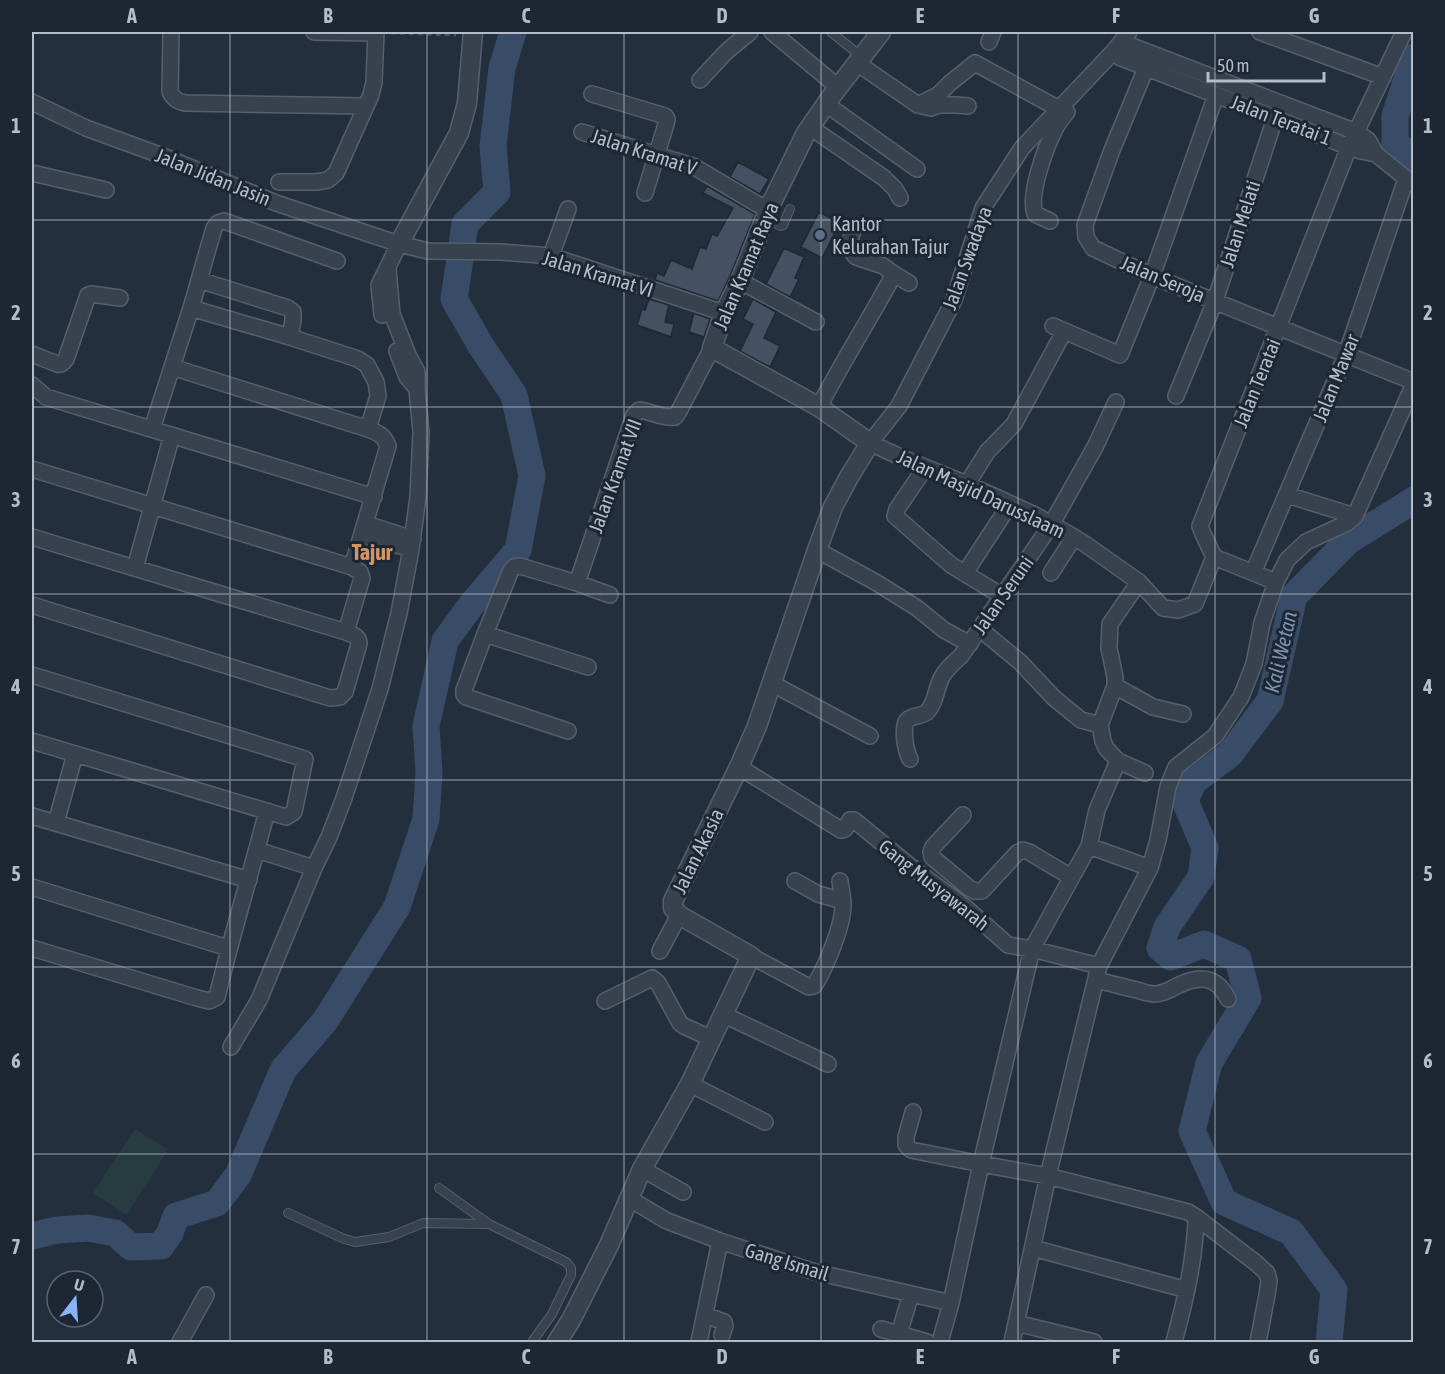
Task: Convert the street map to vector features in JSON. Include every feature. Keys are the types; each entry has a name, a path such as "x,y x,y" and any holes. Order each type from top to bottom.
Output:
{"street":[{"path":"171,32 170,92 180,102 366,106"},
{"path":"279,182 316,182 328,180 336,173 366,106 374,82 376,32 315,32"},
{"path":"700,80 750,32"},
{"path":"772,32 838,87"},
{"name":"Jalan Kramat Raya","path":"870,443 819,407 712,348 767,213 810,127 881,32"},
{"path":"1050,221 1035,214 1033,201 1055,118 1140,32"},
{"path":"1260,32 1383,77"},
{"name":"Jalan Teratai","path":"1214,557 1200,526 1349,147 1404,32"},
{"path":"231,1047 259,1000 329,837 380,689 399,613 418,497 421,432 417,372 392,314 388,269 399,244 459,133 467,103 473,35"},
{"name":"Jalan Teratai 1","path":"1126,45 1146,68 1349,147 1376,154"},
{"name":"Jalan Teratai 1","path":"1126,45 1356,132 1368,140 1376,154 1410,181"},
{"name":"Jalan Swadaya","path":"870,443 899,406 954,300 983,208 1022,148 1055,118 1114,51 1126,45"},
{"path":"859,60 918,105 931,108 939,105 968,106"},
{"path":"918,105 938,95 975,63 1055,118"},
{"name":"Jalan Seroja","path":"1146,68 1112,150 1085,225 1086,237 1093,248 1152,276 1413,383"},
{"path":"592,94 665,116 667,119 645,193"},
{"path":"967,484 987,452 1014,424 1056,333 1120,355 1152,276 1216,95"},
{"name":"Jalan Jidan Jasin","path":"32,102 86,128 168,158 276,203 399,244"},
{"path":"826,104 917,169"},
{"name":"Jalan Melati","path":"1176,396 1215,301 1275,118"},
{"path":"810,127 884,178 900,198"},
{"name":"Jalan Kramat V","path":"582,132 702,170 757,204 767,213"},
{"path":"32,173 106,190"},
{"name":"Jalan Mawar","path":"1252,573 1347,355 1410,181"},
{"path":"551,256 568,209"},
{"path":"152,429 214,228 218,223 224,221 337,261"},
{"path":"855,226 850,241 856,257 884,266 909,283"},
{"name":"Jalan Kramat VI","path":"399,244 428,251 501,252 551,256 724,314"},
{"path":"819,407 894,274"},
{"path":"199,280 288,308 293,312 290,337"},
{"path":"740,281 816,322"},
{"path":"32,354 60,365 66,360 88,295 120,298"},
{"path":"191,308 358,359 367,365 376,382 378,396 368,429"},
{"name":"Jalan Kramat VII","path":"577,583 634,414 639,410 669,418 675,417 712,348"},
{"path":"172,367 368,429 386,438 388,446 352,567"},
{"path":"1012,1342 1048,1176 1098,973 1150,868 1168,787 1176,767 1215,736 1241,697 1254,664 1262,622 1276,582 1287,560 1306,542 1355,516 1413,383"},
{"path":"32,385 46,397 374,497"},
{"name":"Jalan Seruni","path":"910,759 906,748 906,722 911,717 927,712 940,679 961,656 1052,525 1095,447 1116,402"},
{"path":"135,568 172,435"},
{"name":"Jalan Masjid Darusslaam","path":"870,443 924,468 967,484 1074,537 1139,582 1163,608 1178,610 1195,604 1214,557"},
{"name":"Jalan Akasia","path":"751,956 679,915 673,908 673,901 757,726 833,507 870,443"},
{"path":"924,468 897,508 895,516 951,565 1002,596"},
{"path":"32,469 352,567 360,572 362,578 346,633"},
{"path":"1287,495 1355,516"},
{"path":"964,573 1010,504"},
{"path":"364,530 409,545"},
{"path":"32,537 356,636 359,644 345,692 340,697 330,698 32,605"},
{"path":"1051,573 1074,537"},
{"path":"817,550 877,583 917,608 944,630 969,644"},
{"path":"1214,557 1276,582"},
{"path":"568,731 466,697 464,690 484,634 514,567 520,566 610,595"},
{"path":"1139,582 1110,624 1109,648 1115,686 1100,725 1106,748 1118,761 1145,773"},
{"path":"980,628 1020,662 1054,698 1081,720 1100,725"},
{"path":"484,634 588,667"},
{"path":"32,675 305,759 294,812 286,817 32,741"},
{"path":"771,683 870,736"},
{"path":"1115,686 1153,707 1183,714"},
{"path":"56,823 75,754"},
{"path":"939,1342 951,1303 1032,949 1071,877 1088,851 1097,810 1118,761"},
{"name":"Gang Musyawarah","path":"739,766 843,830 850,820 854,820 965,907 1008,945 1032,949"},
{"path":"32,948 209,1001 217,996 228,948 267,811"},
{"path":"963,815 931,852 932,857 969,888 982,891 1017,853 1023,850 1071,877"},
{"path":"32,816 249,880"},
{"path":"1089,846 1150,868"},
{"path":"257,850 314,868"},
{"path":"795,881 818,894 843,901"},
{"path":"557,1342 571,1320 609,1245 642,1169 690,1084 751,956 812,987 824,971 836,937 843,907 840,881"},
{"path":"32,888 228,948"},
{"path":"660,951 679,915"},
{"path":"1032,949 1155,994 1190,980 1199,978 1209,980 1218,984 1228,999"},
{"path":"605,1001 652,978 658,983 680,1023 712,1039"},
{"path":"722,1014 828,1064"},
{"path":"690,1084 765,1122"},
{"path":"913,1112 906,1137 906,1145 911,1150 1048,1176 1188,1212 1196,1217 1267,1273 1269,1281 1258,1342"},
{"path":"642,1169 683,1192"},
{"name":"Gang Ismail","path":"630,1199 667,1221 815,1272 951,1303"},
{"path":"1174,1342 1187,1290 1196,1217"},
{"path":"699,1342 720,1241"},
{"path":"1033,1248 1187,1290"},
{"path":"899,1334 911,1294"},
{"path":"180,1342 206,1295"},
{"path":"705,1315 724,1322 722,1335"},
{"path":"1016,1323 1094,1342"},
{"path":"881,1329 927,1342"}],"lane":[{"path":"831,32 859,60"},
{"path":"767,213 781,226 790,208"},
{"path":"439,1188 489,1224 566,1262 571,1268 571,1275 552,1314 532,1342"},
{"path":"288,1213 342,1239 355,1242 389,1237 423,1223 489,1224"}],"path":[{"path":"376,32 473,35"}],"green space":[{"path":"135,1129 168,1150 126,1215 93,1193"}],"building":[{"path":"738,162 769,179 760,194 730,177"},
{"path":"707,186 755,214 718,301 655,280 657,273 664,276 671,260 692,269 700,247 706,249 712,234 717,236 733,208 703,193"},
{"name":"Kantor Kelurahan Tajur","path":"819,212 840,223 822,258 801,247"},
{"path":"784,248 804,257 795,278 799,279 790,297 766,284"},
{"path":"649,299 669,305 665,322 674,324 671,337 637,325 642,309 645,310"},
{"path":"753,299 776,312 764,338 780,346 770,367 740,351 753,324 743,319"},
{"path":"694,313 710,319 704,337 689,332"}],"waterway":[{"path":"32,1236 57,1230 88,1228 115,1233 131,1247 161,1246 170,1233 176,1216 217,1203 238,1175 283,1070 325,1021 397,907 426,819 429,773 426,726 445,641 472,604 518,550 532,476 514,395 481,346 454,299 465,224 497,192 493,146 502,68 513,32"},
{"name":"Kali Wetan","path":"1414,57 1395,116 1395,144 1414,157"},
{"name":"Kali Wetan","path":"1329,1342 1334,1290 1291,1232 1224,1202 1192,1131 1209,1063 1248,998 1238,959 1204,944 1171,957 1160,948 1167,927 1201,877 1205,848 1185,801 1193,782 1230,754 1270,701 1294,596 1348,541 1414,500"}],"place":[{"name":"Kantor Kelurahan Tajur","path":"820,235"}],"district":[{"name":"Tajur","path":"372,552"}]}
